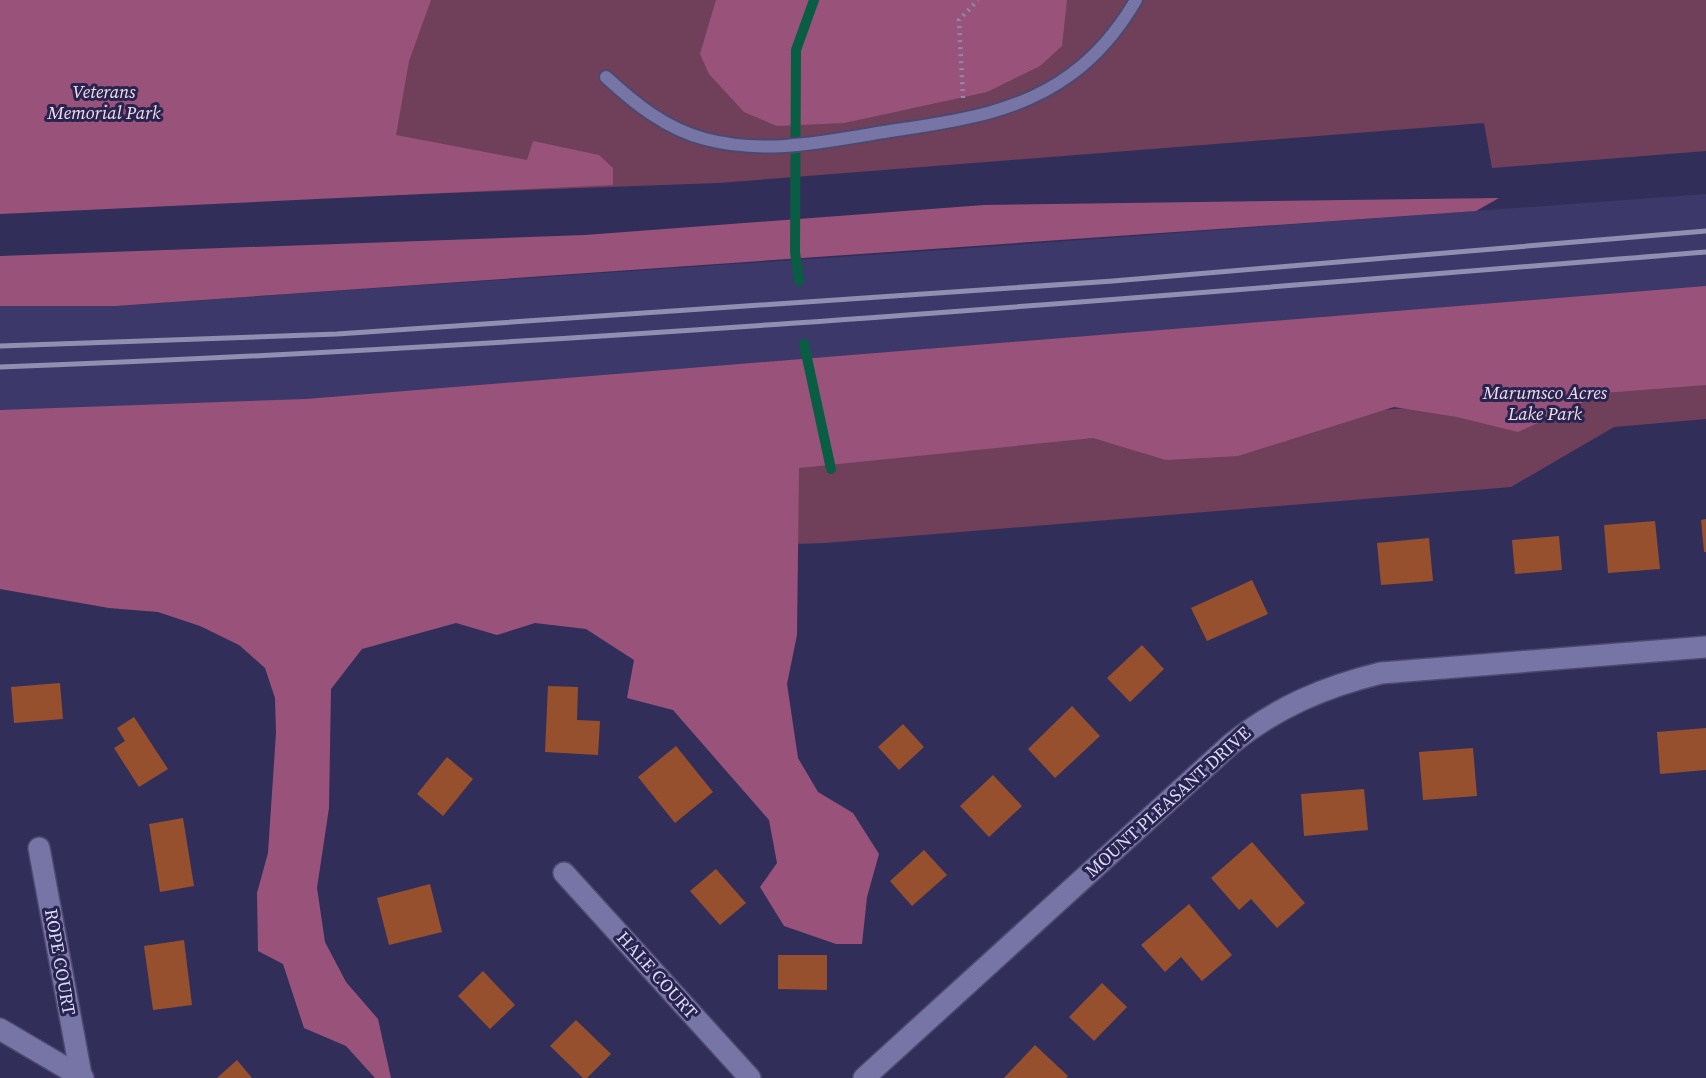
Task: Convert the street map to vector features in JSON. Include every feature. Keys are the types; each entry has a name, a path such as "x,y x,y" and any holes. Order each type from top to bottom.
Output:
{"street":[{"name":"MOUNT PLEASANT DRIVE","path":"864,1078 1231,744 1293,702 1336,684 1381,673 1706,647"},
{"name":"ROPE COURT","path":"39,848 82,1077"},
{"name":"HALE COURT","path":"564,873 750,1078"},
{"path":"0,1029 82,1077"}],"lane":[{"path":"606,77 630,100 664,122 702,138 741,147 795,146 963,120 1034,97 1070,76 1101,49 1136,0"}],"path":[{"path":"963,120 964,72 959,20 978,0"}],"shaded area":[{"path":"1706,194 1706,328 0,438 0,306 115,306 958,249"}],"green space":[{"name":"Veterans Memorial Park","path":"0,0 1706,0 1706,151 1492,168 1484,123 718,183 68,207"},
{"path":"0,0 431,0 409,61 396,135 527,160 533,141 599,155 613,168 613,185 0,214"},
{"path":"716,0 1067,0 1062,46 1040,66 987,92 844,123 777,126 744,112 709,74 700,54"},
{"path":"1499,198 1476,211 115,306 0,306 0,256 585,235 984,205"},
{"path":"1706,286 1706,385 1603,393 1518,432 1457,417 1394,407 1238,456 1166,460 1093,438 799,468 797,635 787,684 798,758 818,792 853,813 879,854 867,897 862,944 836,944 784,926 760,887 777,863 769,820 673,710 627,698 634,660 586,629 535,623 497,635 456,623 362,649 331,689 329,808 317,888 325,942 346,982 378,1019 391,1078 375,1078 346,1046 304,1028 283,964 258,951 257,893 268,853 276,733 275,698 265,668 239,645 200,626 158,612 109,608 0,589 0,410 306,399"},
{"name":"Marumsco Acres Lake Park","path":"1706,333 1706,419 1614,427 1511,487 825,543 0,568 0,492 806,453 1489,402"}],"building":[{"path":"1706,519 1706,552 1704,552 1701,520"},
{"path":"1655,521 1660,569 1608,573 1604,525"},
{"path":"1559,536 1562,570 1515,574 1512,540"},
{"path":"1429,538 1433,581 1381,585 1377,543"},
{"path":"1252,580 1268,614 1207,641 1191,608"},
{"path":"1142,645 1164,669 1130,702 1107,678"},
{"path":"60,683 63,719 14,723 11,687"},
{"path":"548,686 578,687 577,720 600,721 598,755 545,752"},
{"path":"1072,706 1100,736 1055,778 1028,749"},
{"path":"134,717 168,769 139,787 114,748 125,741 117,728"},
{"path":"903,724 924,747 899,770 878,747"},
{"path":"1706,728 1706,770 1660,774 1657,732"},
{"path":"676,746 713,792 675,823 638,777"},
{"path":"1473,748 1477,796 1423,800 1419,752"},
{"path":"447,757 473,779 443,816 417,794"},
{"path":"993,775 1022,806 989,837 960,806"},
{"path":"1364,789 1368,830 1304,836 1301,794"},
{"path":"183,818 194,886 160,892 149,824"},
{"path":"1252,842 1305,903 1277,928 1251,899 1239,910 1211,878"},
{"path":"924,850 947,875 912,906 890,881"},
{"path":"716,869 746,903 720,925 690,891"},
{"path":"430,884 442,932 389,945 377,898"},
{"path":"1189,904 1232,955 1202,981 1181,957 1165,972 1141,945"},
{"path":"184,940 192,1005 153,1010 144,946"},
{"path":"778,955 827,955 827,990 778,989"},
{"path":"483,971 515,1005 490,1029 458,996"},
{"path":"1102,983 1127,1007 1094,1041 1069,1017"},
{"path":"576,1020 611,1054 587,1078 583,1078 550,1046"},
{"path":"1035,1045 1068,1076 1004,1078"},
{"path":"237,1060 252,1078 217,1078"}],"waterway":[{"path":"799,281 795,252 796,50 814,0"},
{"path":"804,344 831,469"}],"railway":[{"path":"0,346 337,334 1113,281 1706,231"},
{"path":"0,367 641,334 1706,252"}]}
